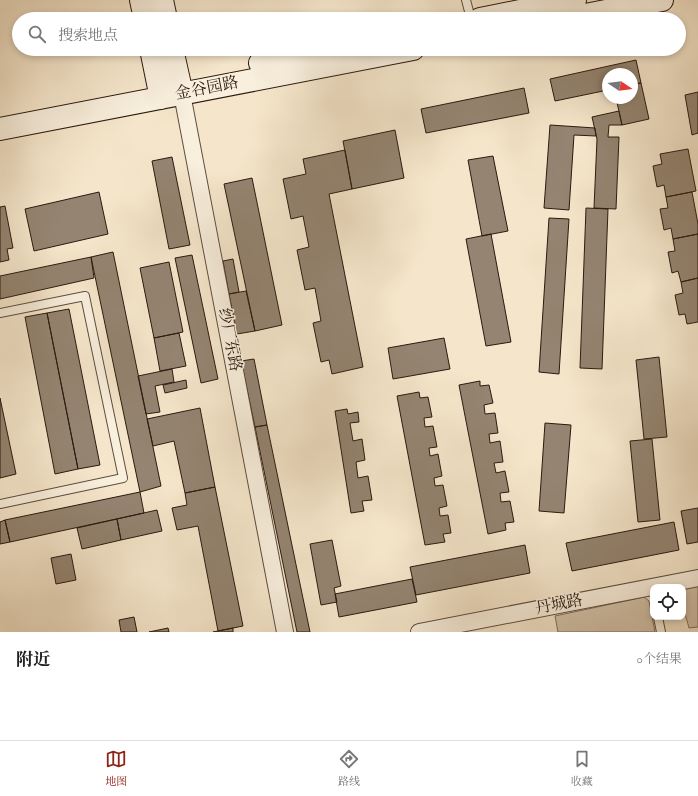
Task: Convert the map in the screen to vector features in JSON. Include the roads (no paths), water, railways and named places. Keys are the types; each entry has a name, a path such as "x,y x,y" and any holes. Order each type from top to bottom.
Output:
{"main road":[{"path":"141,0 144,12"},
{"path":"162,0 165,12"},
{"path":"515,12 575,0"},
{"path":"599,12 652,1"},
{"name":"纱厂东路","path":"154,56 170,89"},
{"name":"纱厂东路","path":"170,89 172,56"},
{"name":"金谷园路","path":"0,129 304,56"},
{"name":"金谷园路","path":"0,116 370,56"}],"street":[{"name":"纱厂东路","path":"170,89 285,632"},
{"name":"丹城路","path":"673,584 698,578"},
{"name":"丹城路","path":"419,632 650,590"}],"lane":[{"path":"466,0 469,12"},
{"path":"0,314 85,296 123,478 0,504"},
{"path":"659,620 661,632"}]}
